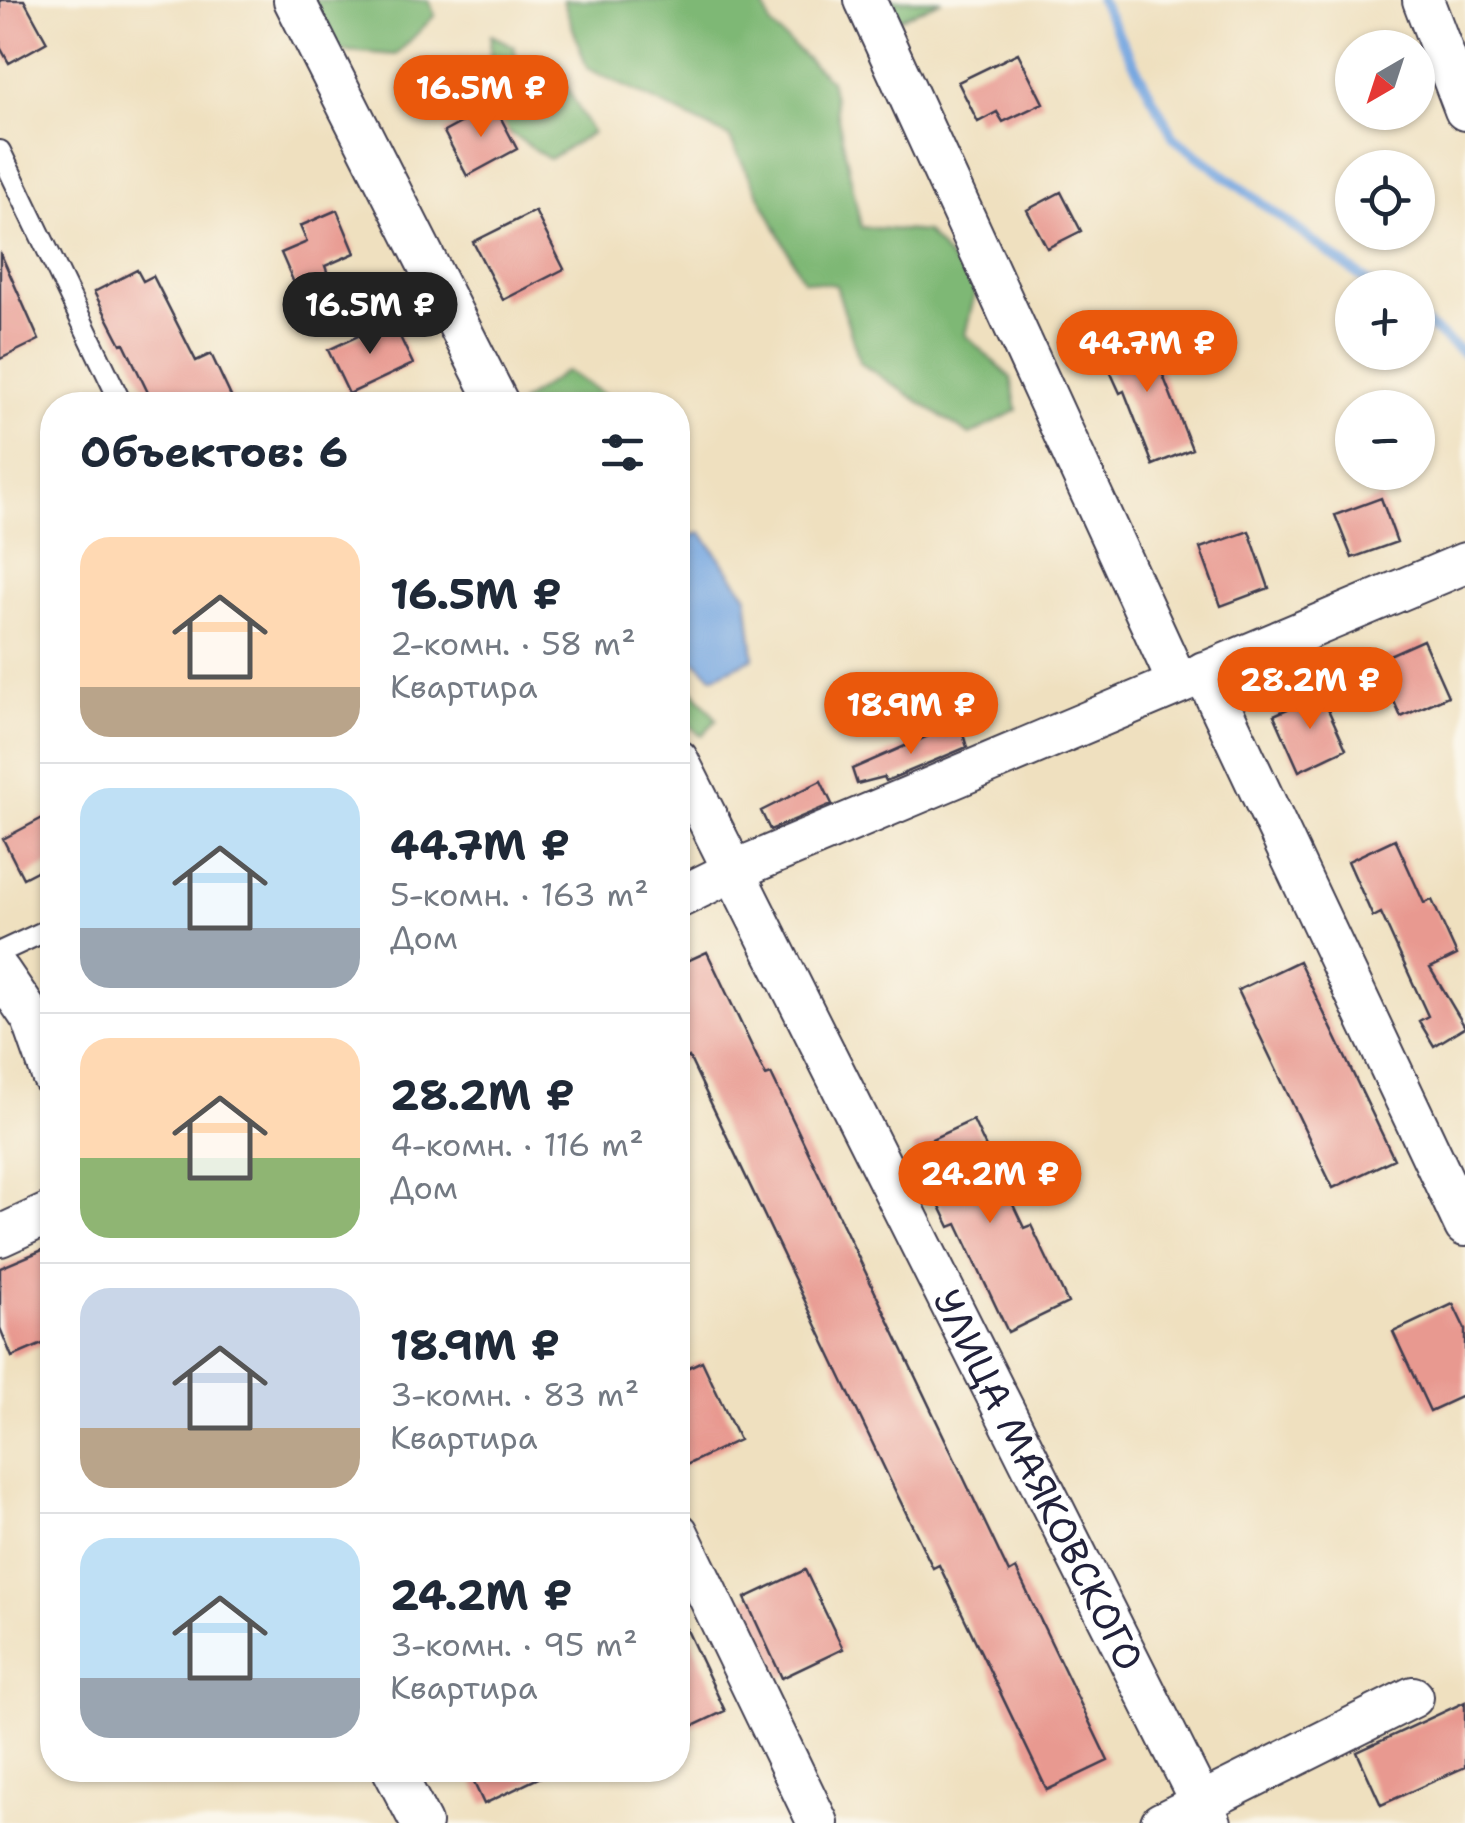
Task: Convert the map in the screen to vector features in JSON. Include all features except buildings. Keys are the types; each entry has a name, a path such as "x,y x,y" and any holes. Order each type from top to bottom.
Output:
{"street":[{"path":"294,0 491,392"},
{"path":"865,0 1191,678 1465,1226"},
{"path":"1423,0 1465,110"},
{"path":"690,892 1465,562"},
{"name":"УЛИЦА МАЯКОВСКОГО","path":"690,784 1206,1813"},
{"path":"0,972 32,1019 40,1042"},
{"path":"0,1236 40,1218"},
{"path":"690,1558 818,1823"},
{"path":"1161,1823 1206,1813 1413,1698"},
{"path":"400,1782 421,1823"}],"lane":[{"path":"0,151 116,392"},
{"path":"0,952 40,934"}],"green space":[{"path":"310,0 428,0 435,15 396,55 335,50"},
{"path":"563,0 762,0 771,26 830,80 861,227 926,232 976,289 965,335 1011,378 1017,410 970,435 860,363 836,285 803,280 729,137 587,68"},
{"path":"865,0 942,0 894,21"},
{"path":"491,35 514,46 521,83 539,94 562,78 592,133 549,159 487,117"},
{"path":"566,371 600,392 536,392"},
{"path":"690,686 717,720 701,736 690,725"}],"water":[{"path":"702,533 747,596 754,658 713,677 690,657 690,536"}],"waterway":[{"path":"1100,0 1174,138 1352,270"},
{"path":"1435,331 1465,354"}]}
